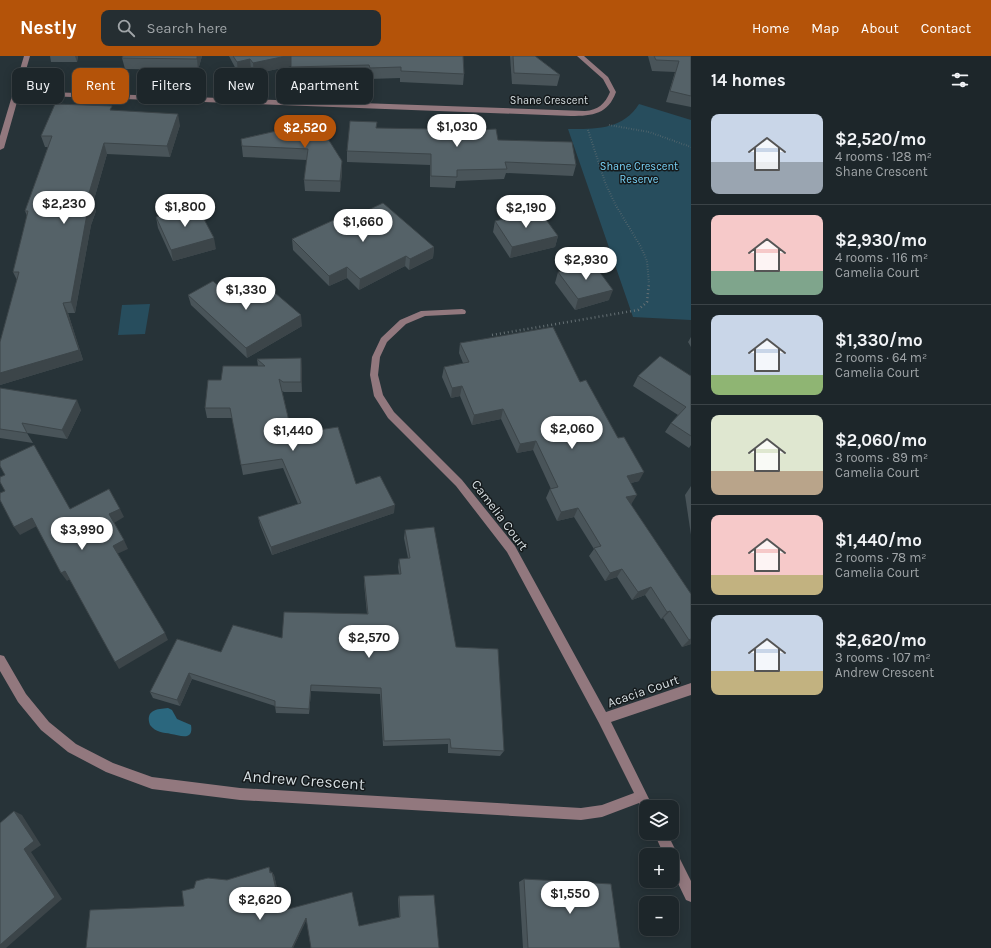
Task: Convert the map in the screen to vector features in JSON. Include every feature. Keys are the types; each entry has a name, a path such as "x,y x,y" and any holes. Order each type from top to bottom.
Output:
{"street":[{"path":"23,68 27,56"},
{"name":"Shane Crescent","path":"64,95 571,114 592,112 601,109 610,102 614,92 606,78 580,56"},
{"path":"0,148 13,104"},
{"name":"Camelia Court","path":"462,312 424,313 403,322 384,340 376,357 375,363 374,375 378,396 391,415 459,483 511,549 603,719 644,800"},
{"name":"Andrew Crescent","path":"0,660 22,698 45,726 72,748 110,768 152,783 240,794 581,814 639,803"},
{"name":"Acacia Court","path":"603,719 691,689"},
{"path":"679,870 691,895"}],"path":[{"path":"492,336 638,310 647,302 649,290 647,261 641,247 615,204 605,182 586,124"},
{"path":"604,124 649,132 691,147"}],"green space":[{"name":"Shane Crescent Reserve","path":"639,104 691,120 691,320 633,317 568,129 598,128 617,123 632,113"},
{"path":"150,304 145,334 118,335 122,305"}],"shaded area":[{"path":"168,708 172,710 177,719 191,725 190,734 188,736 160,732 155,730 150,725 149,716 153,711"}],"building":[{"path":"123,56 197,56 197,59 122,58"},
{"path":"233,56 286,56 253,63 250,59 237,62"},
{"path":"291,56 463,56 464,74 401,71 401,67 370,68 369,65 291,67"},
{"path":"513,56 535,56 560,75 514,73"},
{"path":"654,56 691,56 691,96 670,91 679,61 656,60"},
{"path":"55,104 112,106 110,110 178,114 167,146 104,143 87,200 92,200 87,214 71,302 63,303 79,350 0,373 0,342 19,272 13,272 28,211 25,211 52,136 41,136"},
{"path":"313,115 342,161 340,181 304,180 308,149 242,146 241,139 312,123"},
{"path":"350,121 377,122 376,128 433,129 433,126 456,127 456,131 496,129 498,140 572,142 576,165 505,162 507,169 457,170 457,177 431,176 431,154 347,151"},
{"path":"383,203 434,247 410,259 406,256 360,279 347,267 329,276 292,239 336,219 336,225"},
{"path":"197,206 214,238 171,250 156,217"},
{"path":"539,210 558,236 512,247 495,221"},
{"path":"593,263 613,290 578,299 558,272"},
{"path":"213,281 232,298 261,281 301,315 246,348 188,295"},
{"path":"553,327 580,382 586,380 618,438 624,437 644,472 627,476 637,495 626,497 691,594 691,639 689,640 670,611 667,612 651,587 638,592 622,569 610,573 594,548 601,546 578,508 561,512 550,489 558,487 536,441 520,444 503,409 474,415 462,386 452,388 444,367 469,362 460,343"},
{"path":"660,356 691,376 691,436 671,423 686,407 638,376"},
{"path":"301,358 301,382 283,382 279,379 292,434 338,427 356,484 380,476 395,505 271,547 258,517 301,503 282,459 241,465 230,408 205,408 208,380 221,380 223,366 265,366 257,359"},
{"path":"0,388 77,400 62,430 22,423 27,433 0,429"},
{"path":"34,445 70,509 109,489 120,509 109,514 124,540 113,546 165,633 115,662 65,571 61,573 32,518 14,527 0,500 0,493 5,491 0,482 0,477 5,475 0,466 0,461"},
{"path":"434,527 456,647 498,649 504,751 451,748 450,739 384,741 381,688 311,685 309,709 275,707 275,701 189,673 177,700 150,692 177,639 221,652 233,625 282,638 284,612 368,614 364,576 401,574 399,559 410,558 405,530"},
{"path":"14,811 34,841 24,849 55,897 0,945 0,823"},
{"path":"269,867 270,873 272,872 281,911 352,892 359,926 400,917 399,896 434,895 439,948 311,948 306,918 292,948 86,948 90,910 184,906 182,891 194,888 196,881 208,878 227,880"},
{"path":"524,879 611,884 620,948 528,948"}]}
